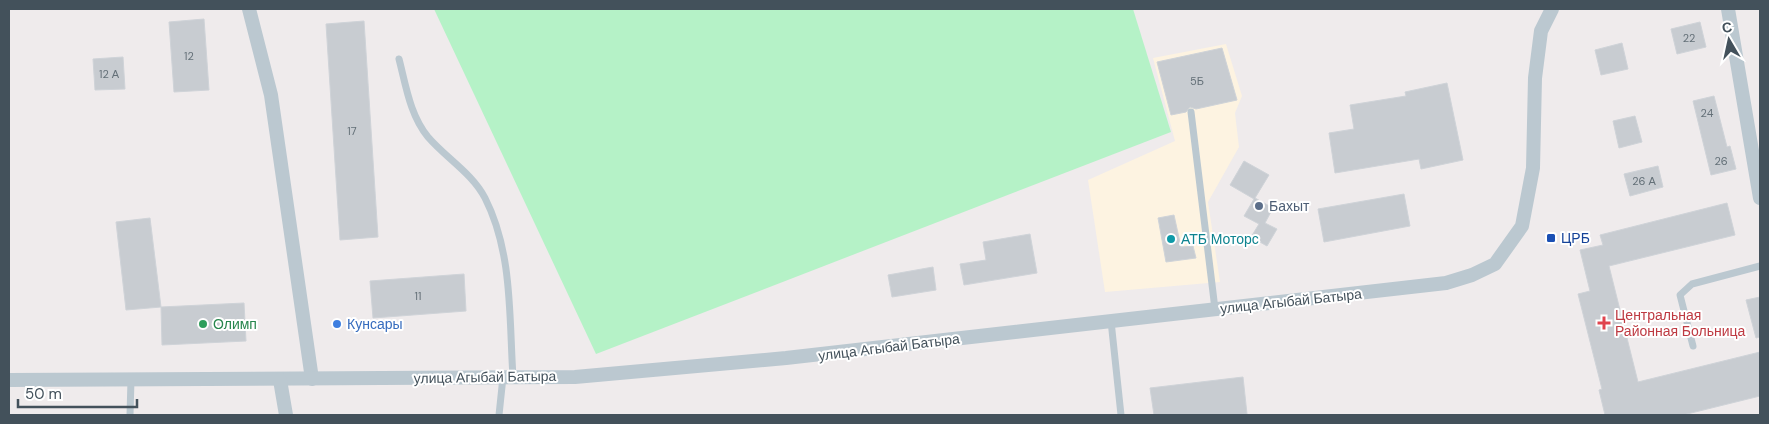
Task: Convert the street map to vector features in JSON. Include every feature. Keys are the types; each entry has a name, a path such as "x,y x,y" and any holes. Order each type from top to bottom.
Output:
{"street":[{"path":"249,9 271,95 312,379"},
{"name":"улица Агыбай Батыра","path":"9,380 575,377 786,358 1446,283 1472,275 1495,264 1522,226 1533,168 1535,78 1541,31 1552,9"},
{"path":"1728,9 1760,198"},
{"path":"280,380 286,415"}],"lane":[{"path":"399,60 411,107 428,136 467,175 484,197 496,224 507,272 508,377 499,415"},
{"path":"1191,112 1215,309"},
{"path":"1693,346 1680,295 1692,284 1760,266"},
{"path":"1111,321 1121,415"},
{"path":"130,415 132,380"}],"shaded area":[{"path":"1226,44 1242,96 1235,113 1239,147 1208,202 1220,282 1105,292 1088,180 1175,141 1153,58"}],"green space":[{"path":"434,9 1133,9 1171,132 596,354"}],"building":[{"path":"204,19 209,90 174,92 169,22"},
{"path":"364,21 378,237 340,240 326,24"},
{"path":"1700,22 1706,47 1677,54 1671,29"},
{"path":"1622,43 1628,69 1601,75 1595,50"},
{"path":"1222,48 1237,100 1196,109 1190,107 1186,112 1171,115 1157,62"},
{"path":"123,57 125,89 95,90 93,59"},
{"path":"1447,83 1463,160 1421,169 1419,159 1335,173 1329,133 1354,129 1350,105 1406,96 1405,92"},
{"path":"1714,96 1727,147 1730,146 1736,169 1711,175 1693,101"},
{"path":"1635,116 1642,142 1619,148 1613,121"},
{"name":"Бахыт","path":"1244,161 1269,175 1255,198 1273,208 1265,223 1277,229 1267,246 1251,237 1259,224 1244,216 1254,199 1230,185"},
{"path":"1658,166 1663,187 1630,196 1624,174"},
{"path":"1404,194 1410,226 1324,242 1318,209"},
{"name":"Центральная Районная Больница","path":"1727,203 1735,235 1609,266 1638,382 1760,352 1760,396 1683,415 1605,415 1599,390 1602,389 1578,294 1590,291 1580,250 1603,245 1600,235"},
{"name":"АТБ Моторс","path":"1174,215 1181,247 1193,246 1196,258 1166,262 1158,218"},
{"path":"150,218 161,307 126,310 116,222"},
{"path":"1030,234 1037,273 964,285 960,264 986,260 983,242"},
{"path":"933,267 936,290 892,297 888,275"},
{"path":"464,274 466,311 373,318 370,281"},
{"name":"Центральная Районная Больница","path":"1760,297 1760,337 1756,338 1746,300"},
{"name":"Олимп","path":"244,303 246,341 162,345 161,307"},
{"path":"1243,377 1247,414 1154,415 1150,388"}],"place":[{"name":"Бахыт","path":"1259,206"},
{"name":"ЦРБ","path":"1551,238"},
{"name":"АТБ Моторс","path":"1171,239"},
{"name":"Центральная Районная Больница","path":"1604,323"},
{"name":"Олимп","path":"203,324"},
{"name":"Кунсары","path":"337,324"}]}
